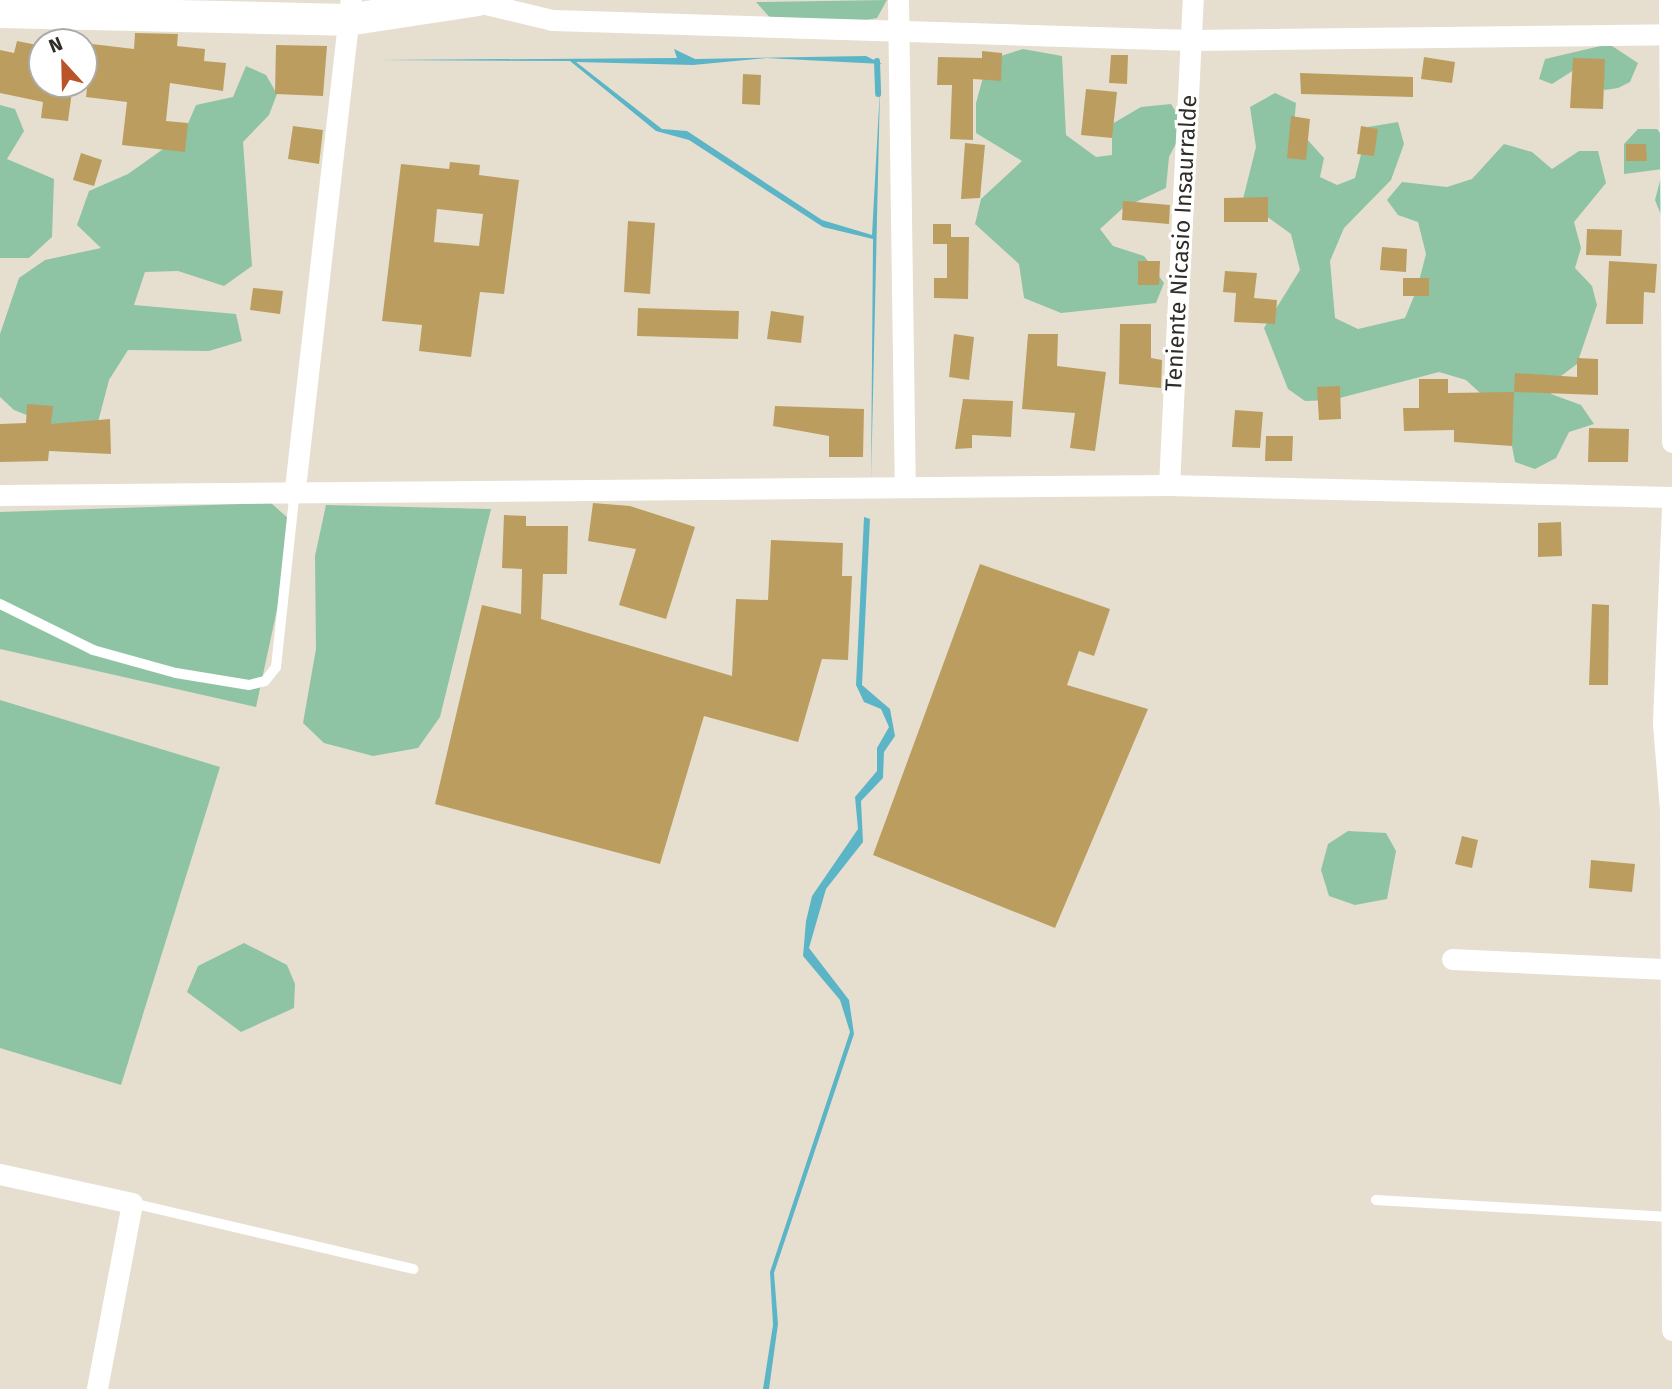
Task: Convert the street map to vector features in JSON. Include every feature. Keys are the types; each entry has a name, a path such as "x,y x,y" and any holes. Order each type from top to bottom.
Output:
{"main road":[{"path":"0,12 349,10 475,1"}],"street":[{"path":"898,0 905,486"},
{"name":"Teniente Nicasio Insaurralde","path":"1169,485 1193,0"},
{"path":"1669,0 1672,442"},
{"path":"475,1 552,20 1191,40 1670,34"},
{"path":"295,488 349,10"},
{"path":"0,495 295,488 1169,485 1672,497"},
{"path":"1672,506 1667,724 1670,810 1667,969 1672,1330"},
{"path":"1452,959 1667,969"},
{"path":"0,1174 132,1203 97,1389"}],"lane":[{"path":"0,604 93,650 176,673 249,685 265,681 276,667 295,488"},
{"path":"1376,1200 1670,1217"},
{"path":"132,1203 413,1269"}],"green space":[{"path":"887,0 877,18 839,25 774,22 756,2"},
{"path":"1609,44 1638,63 1630,82 1605,90 1577,68 1552,84 1539,79 1545,59"},
{"path":"1023,49 1062,56 1066,135 1096,157 1112,155 1112,124 1141,107 1171,104 1185,126 1169,157 1166,188 1123,208 1100,229 1113,246 1144,256 1164,283 1156,303 1061,313 1024,298 1019,264 975,224 981,199 1022,161 976,133 976,103 984,74 1001,56"},
{"path":"246,66 266,75 277,94 269,115 243,142 252,266 224,286 178,271 145,272 134,305 236,314 242,341 209,351 128,350 109,380 97,426 57,427 14,410 0,397 0,334 19,278 45,260 101,248 77,225 89,191 128,174 183,135 196,105 233,97"},
{"path":"1275,93 1296,103 1294,125 1324,158 1320,177 1337,185 1355,178 1368,127 1398,122 1404,144 1391,180 1344,228 1330,261 1335,318 1358,329 1405,318 1417,289 1426,254 1418,222 1398,215 1387,200 1402,182 1447,187 1472,179 1504,144 1532,152 1552,169 1579,151 1598,151 1606,183 1574,222 1581,248 1575,268 1592,286 1597,305 1577,364 1557,379 1551,394 1581,405 1594,424 1569,432 1556,458 1535,469 1515,462 1508,425 1492,404 1466,380 1439,372 1332,400 1305,401 1288,389 1264,328 1300,270 1291,234 1243,199 1256,147 1250,107"},
{"path":"0,105 15,109 24,131 7,159 54,179 52,237 29,258 0,258"},
{"path":"1638,129 1657,129 1668,143 1661,215 1655,200 1663,169 1624,174 1624,144"},
{"path":"271,503 289,519 281,591 256,707 0,649 0,512"},
{"path":"326,505 491,509 440,717 418,748 373,756 324,743 303,723 316,649 315,556"},
{"path":"0,700 220,767 121,1085 0,1048"},
{"path":"1348,831 1386,833 1396,851 1387,899 1355,905 1329,896 1321,870 1328,844"},
{"path":"244,943 287,965 295,984 294,1008 241,1032 187,992 198,966"}],"water":[{"path":"674,49 695,59 866,56 882,64 766,58 693,65 576,62 662,129 687,131 822,220 872,235 880,88 871,482 873,239 823,227 689,140 656,131 570,61 377,60 677,58"},
{"path":"864,517 870,519 862,685 890,709 895,736 884,752 883,778 861,801 863,842 826,889 809,948 849,1000 854,1034 774,1273 778,1324 769,1389 763,1389 773,1325 770,1272 850,1032 840,1000 803,956 806,921 812,896 858,829 855,797 877,771 877,748 889,727 881,709 864,702 856,685"}],"building":[{"path":"135,33 178,34 177,46 205,49 204,61 226,63 223,91 170,83 166,121 188,123 185,152 122,145 127,102 94,98 98,98 98,45 134,49"},
{"path":"17,41 28,43 28,98 71,98 68,121 41,118 43,102 0,93 0,50 14,53"},
{"path":"276,45 327,46 323,96 275,94"},
{"path":"982,51 1002,53 1001,81 973,79 973,140 950,139 952,85 937,85 938,57 982,58"},
{"path":"1111,55 1128,55 1127,84 1109,83"},
{"path":"1424,57 1455,62 1452,83 1421,79"},
{"path":"1573,58 1605,59 1603,109 1570,108"},
{"path":"1300,73 1413,77 1413,97 1301,94"},
{"path":"743,74 761,75 760,105 742,104"},
{"path":"1086,89 1117,92 1112,138 1081,135"},
{"path":"1291,116 1310,119 1306,160 1287,158"},
{"path":"293,126 323,130 319,164 288,159"},
{"path":"1361,126 1378,129 1374,156 1357,154"},
{"path":"965,143 985,145 980,198 961,199"},
{"path":"1626,144 1646,144 1647,161 1626,161"},
{"path":"81,153 102,160 94,186 73,180"},
{"path":"450,162 480,165 479,175 519,180 504,294 480,292 471,357 419,351 422,325 382,321 401,164 449,169","holes":["437,209 483,214 479,246 434,242"]},
{"path":"1268,197 1268,222 1224,222 1224,198"},
{"path":"1123,201 1170,205 1169,224 1122,220"},
{"path":"628,221 655,223 650,294 624,292"},
{"path":"933,224 951,224 951,237 969,237 968,299 934,298 934,278 947,278 947,244 933,244"},
{"path":"1587,229 1622,230 1621,256 1586,255"},
{"path":"1382,247 1407,249 1406,272 1380,270"},
{"path":"1138,261 1160,261 1159,285 1138,285"},
{"path":"1609,261 1657,264 1655,293 1644,292 1643,324 1606,324"},
{"path":"1225,271 1257,273 1254,298 1277,300 1275,324 1234,322 1236,293 1223,292"},
{"path":"1403,278 1429,278 1429,296 1403,296"},
{"path":"253,288 283,291 280,314 250,310"},
{"path":"638,308 739,311 738,339 637,336"},
{"path":"771,311 804,316 801,343 767,339"},
{"path":"1120,324 1151,324 1151,358 1162,360 1161,388 1119,384"},
{"path":"954,334 974,337 969,380 949,377"},
{"path":"1028,334 1058,334 1057,366 1106,372 1095,451 1070,448 1075,413 1022,409"},
{"path":"1577,358 1598,359 1598,395 1514,392 1515,373 1577,377"},
{"path":"1419,379 1448,379 1448,393 1514,392 1512,446 1454,442 1454,430 1404,431 1403,408 1419,408"},
{"path":"1340,386 1341,419 1319,420 1317,387"},
{"path":"963,399 1013,401 1011,437 972,435 972,448 955,449"},
{"path":"27,404 53,406 51,424 110,419 111,454 49,451 48,461 0,462 0,424 26,423"},
{"path":"775,406 864,409 863,457 829,457 829,436 773,426"},
{"path":"1235,410 1263,412 1260,448 1232,447"},
{"path":"1589,428 1629,429 1628,462 1588,462"},
{"path":"1266,436 1293,436 1292,461 1265,461"},
{"path":"593,503 630,506 695,527 666,619 619,605 636,549 588,541"},
{"path":"504,515 526,516 526,526 568,526 567,574 543,574 541,619 732,676 736,599 768,600 771,540 843,543 842,576 852,576 848,660 822,659 798,742 704,716 660,864 435,804 482,605 521,614 522,569 502,568"},
{"path":"1561,522 1562,556 1538,557 1538,523"},
{"path":"980,564 1110,609 1094,656 1079,651 1067,685 1148,709 1055,928 873,855"},
{"path":"1592,604 1609,605 1608,685 1589,685"},
{"path":"1462,836 1478,840 1472,868 1455,864"},
{"path":"1591,860 1635,864 1632,892 1589,888"}],"waterway":[{"path":"877,61 878,94"}]}
